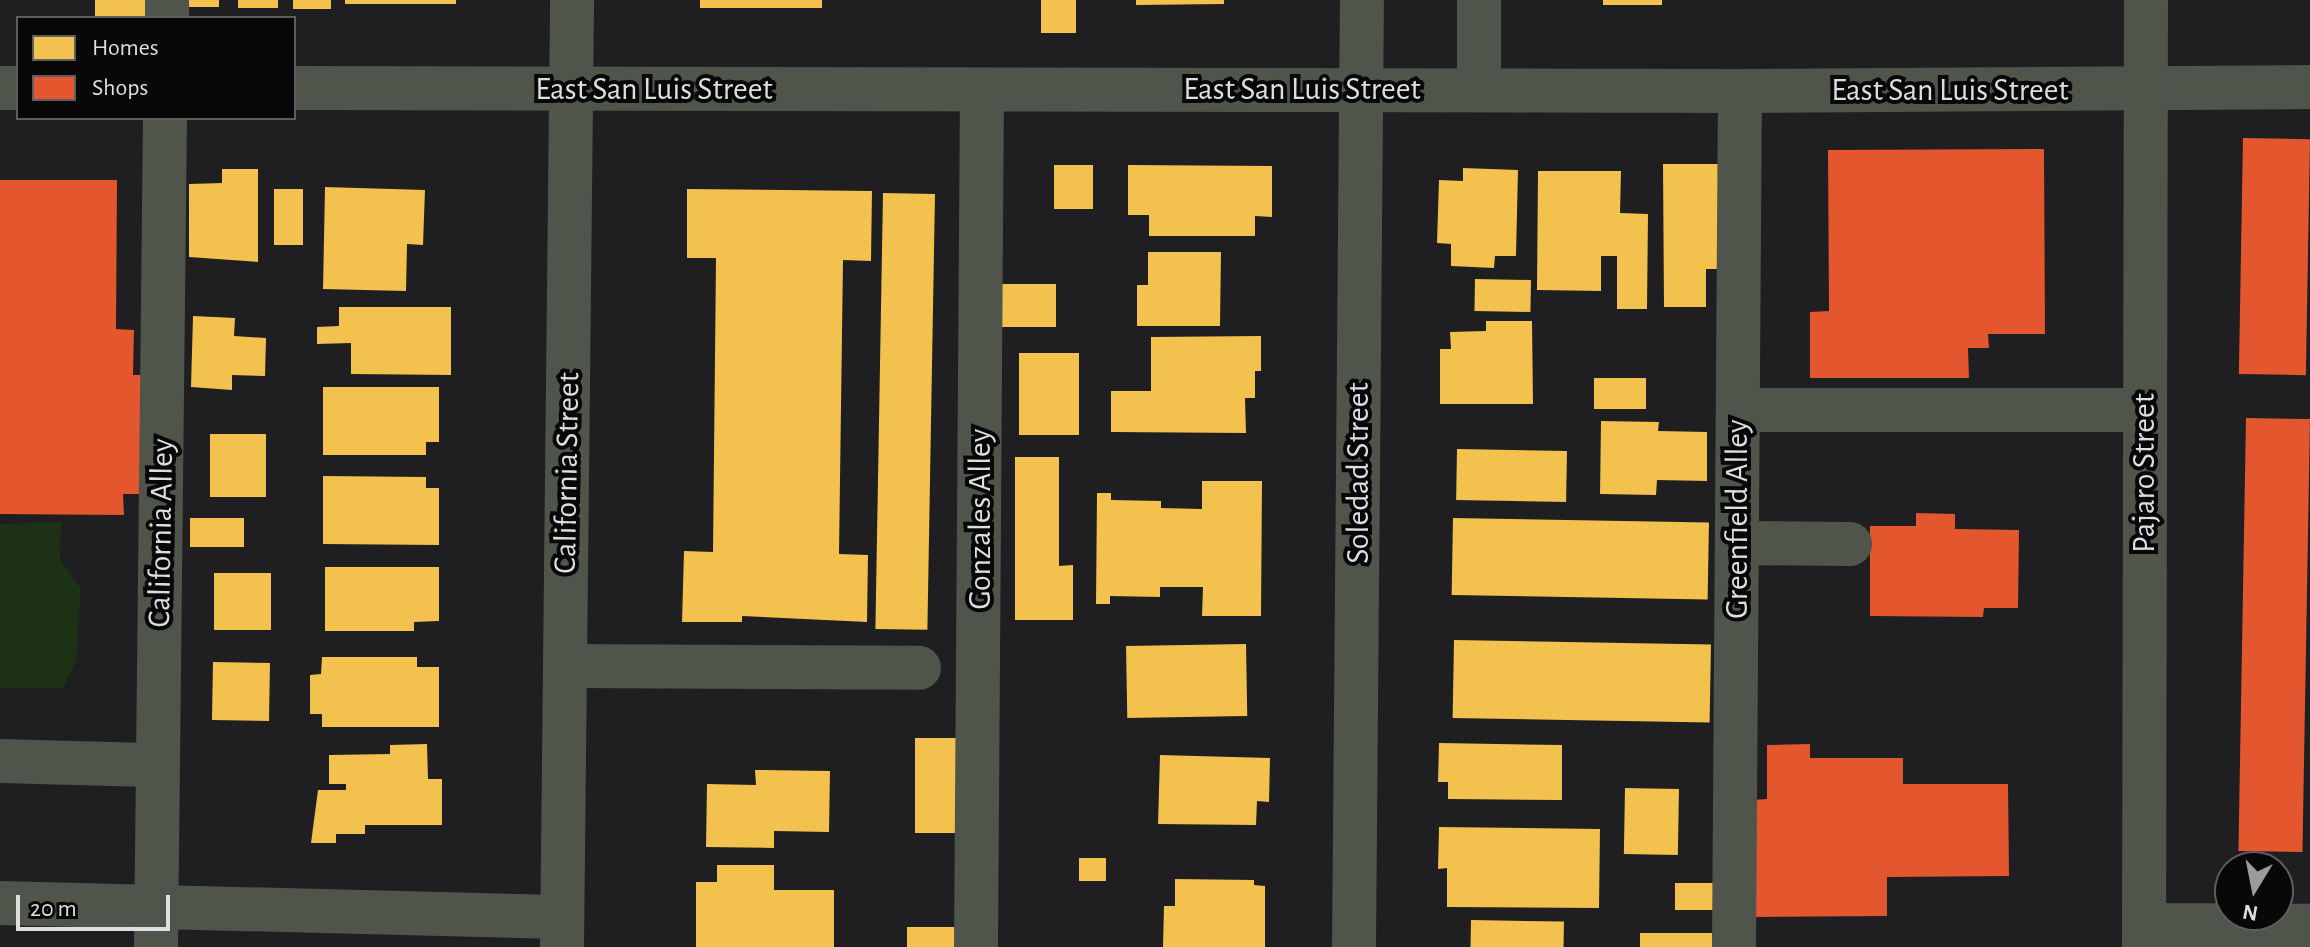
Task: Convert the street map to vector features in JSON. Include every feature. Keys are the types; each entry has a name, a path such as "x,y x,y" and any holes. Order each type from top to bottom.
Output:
{"street":[{"name":"California Street","path":"562,932 572,0"},
{"name":"Soledad Street","path":"1354,947 1362,0"},
{"path":"1479,0 1479,89"},
{"name":"Pajaro Street","path":"2144,936 2146,0"},
{"name":"East San Luis Street","path":"296,88 1740,91 2310,87"},
{"name":"Gonzales Alley","path":"976,947 982,91"},
{"name":"Greenfield Alley","path":"1734,947 1740,91"},
{"name":"California Alley","path":"156,927 165,120"},
{"path":"1738,410 2144,410"},
{"path":"1737,543 1850,544"},
{"path":"565,666 919,668"},
{"path":"0,761 158,765"},
{"path":"0,903 156,927 562,932"},
{"path":"2144,936 2265,936 2310,926"}],"green space":[{"path":"61,522 60,559 81,589 76,661 63,688 0,688 0,524"}],"building: Homes":[{"path":"95,0 148,0 148,16 95,16"},
{"path":"185,0 219,0 219,7 185,7"},
{"path":"238,0 278,0 278,8 238,8"},
{"path":"293,0 331,0 331,9 293,9"},
{"path":"345,0 456,0 456,4 345,4"},
{"path":"700,0 822,0 822,8 700,8"},
{"path":"1041,0 1076,0 1076,33 1041,33"},
{"path":"1136,0 1224,0 1224,4 1136,5"},
{"path":"1603,0 1662,0 1662,5 1603,5"},
{"path":"1663,164 1723,164 1723,269 1706,269 1706,307 1664,307"},
{"path":"1054,165 1093,165 1093,209 1054,209"},
{"path":"1128,165 1272,166 1272,217 1255,216 1255,236 1149,236 1149,215 1128,215"},
{"path":"1463,168 1518,170 1516,256 1495,256 1494,268 1451,266 1451,244 1437,243 1439,180 1463,181"},
{"path":"222,169 258,169 258,262 189,257 189,184 222,183"},
{"path":"1538,171 1621,171 1620,213 1648,214 1647,309 1617,309 1617,256 1601,256 1601,291 1537,290"},
{"path":"325,187 425,190 423,245 407,244 406,291 323,289"},
{"path":"274,189 303,189 303,245 274,245"},
{"path":"687,189 872,191 871,261 843,260 839,554 868,555 867,622 742,616 742,622 682,622 684,551 713,552 716,258 687,258"},
{"path":"883,193 935,194 927,630 875,629"},
{"path":"1148,252 1221,252 1220,326 1137,326 1137,285 1148,285"},
{"path":"1475,279 1531,280 1530,312 1474,311"},
{"path":"1000,284 1056,284 1056,327 1000,327"},
{"path":"339,307 451,307 451,375 351,374 351,343 317,344 317,327 339,326"},
{"path":"193,316 235,318 234,336 266,338 265,376 232,375 232,390 191,387"},
{"path":"1486,321 1532,321 1533,404 1440,404 1440,349 1451,349 1450,332 1486,331"},
{"path":"1261,336 1261,371 1255,371 1255,398 1245,398 1246,433 1111,432 1111,391 1151,391 1151,337"},
{"path":"1019,353 1079,353 1079,435 1019,435"},
{"path":"1594,378 1646,378 1646,409 1594,409"},
{"path":"323,387 439,387 439,442 426,442 426,455 323,455"},
{"path":"1601,421 1659,422 1658,431 1707,432 1707,481 1657,480 1656,495 1600,494"},
{"path":"210,434 266,434 266,497 210,497"},
{"path":"1457,449 1567,451 1566,502 1456,500"},
{"path":"1015,457 1059,457 1059,566 1073,565 1073,620 1015,620"},
{"path":"323,476 426,477 426,488 439,488 439,545 323,544"},
{"path":"1202,481 1262,481 1261,616 1202,616 1203,587 1160,587 1160,597 1110,596 1110,604 1096,604 1097,493 1111,493 1111,500 1161,501 1161,508 1202,509"},
{"path":"190,518 244,518 244,547 190,547"},
{"path":"1453,518 1709,522 1708,599 1452,595"},
{"path":"325,567 439,567 439,621 414,622 414,631 325,631"},
{"path":"214,573 271,573 271,630 214,630"},
{"path":"1454,640 1711,644 1710,722 1453,718"},
{"path":"1246,644 1247,716 1127,718 1126,646"},
{"path":"322,657 417,657 417,667 439,667 439,727 322,727 322,714 310,714 310,675 321,674"},
{"path":"213,662 270,663 269,721 212,720"},
{"path":"915,738 960,738 960,833 915,833"},
{"path":"1439,743 1562,745 1562,800 1448,799 1448,782 1438,782"},
{"path":"427,744 428,779 442,779 442,825 365,825 365,834 336,834 336,843 311,843 318,790 346,790 346,784 329,784 329,755 390,754 390,745"},
{"path":"1160,755 1270,758 1269,802 1257,801 1256,825 1158,824"},
{"path":"755,770 830,771 829,832 774,831 774,848 706,847 707,784 756,785"},
{"path":"1625,788 1679,789 1678,855 1624,854"},
{"path":"1439,827 1600,829 1599,908 1447,907 1447,868 1438,869"},
{"path":"1079,858 1106,858 1106,881 1079,881"},
{"path":"717,865 774,865 774,890 834,890 834,947 696,947 696,882 717,882"},
{"path":"1175,879 1254,880 1254,885 1265,886 1265,947 1163,947 1164,906 1175,906"},
{"path":"1675,883 1714,883 1714,910 1675,910"},
{"path":"1471,920 1564,922 1564,947 1471,947"},
{"path":"907,927 958,927 958,947 907,947"},
{"path":"1640,933 1712,933 1712,947 1640,947"}],"building: Shops":[{"path":"2243,138 2310,139 2306,375 2239,374"},
{"path":"2044,149 2045,334 1988,334 1989,348 1968,348 1969,378 1810,378 1810,312 1829,311 1828,150"},
{"path":"0,180 117,180 116,329 134,330 133,375 157,375 155,494 123,494 124,515 0,514"},
{"path":"2246,418 2310,419 2302,852 2238,851"},
{"path":"1916,513 1955,514 1955,529 2019,530 2018,608 1984,608 1983,617 1870,616 1870,526 1916,526"},
{"path":"1810,744 1810,758 1903,758 1903,784 2008,784 2009,876 1887,877 1887,916 1751,917 1751,800 1767,799 1767,745"}]}
